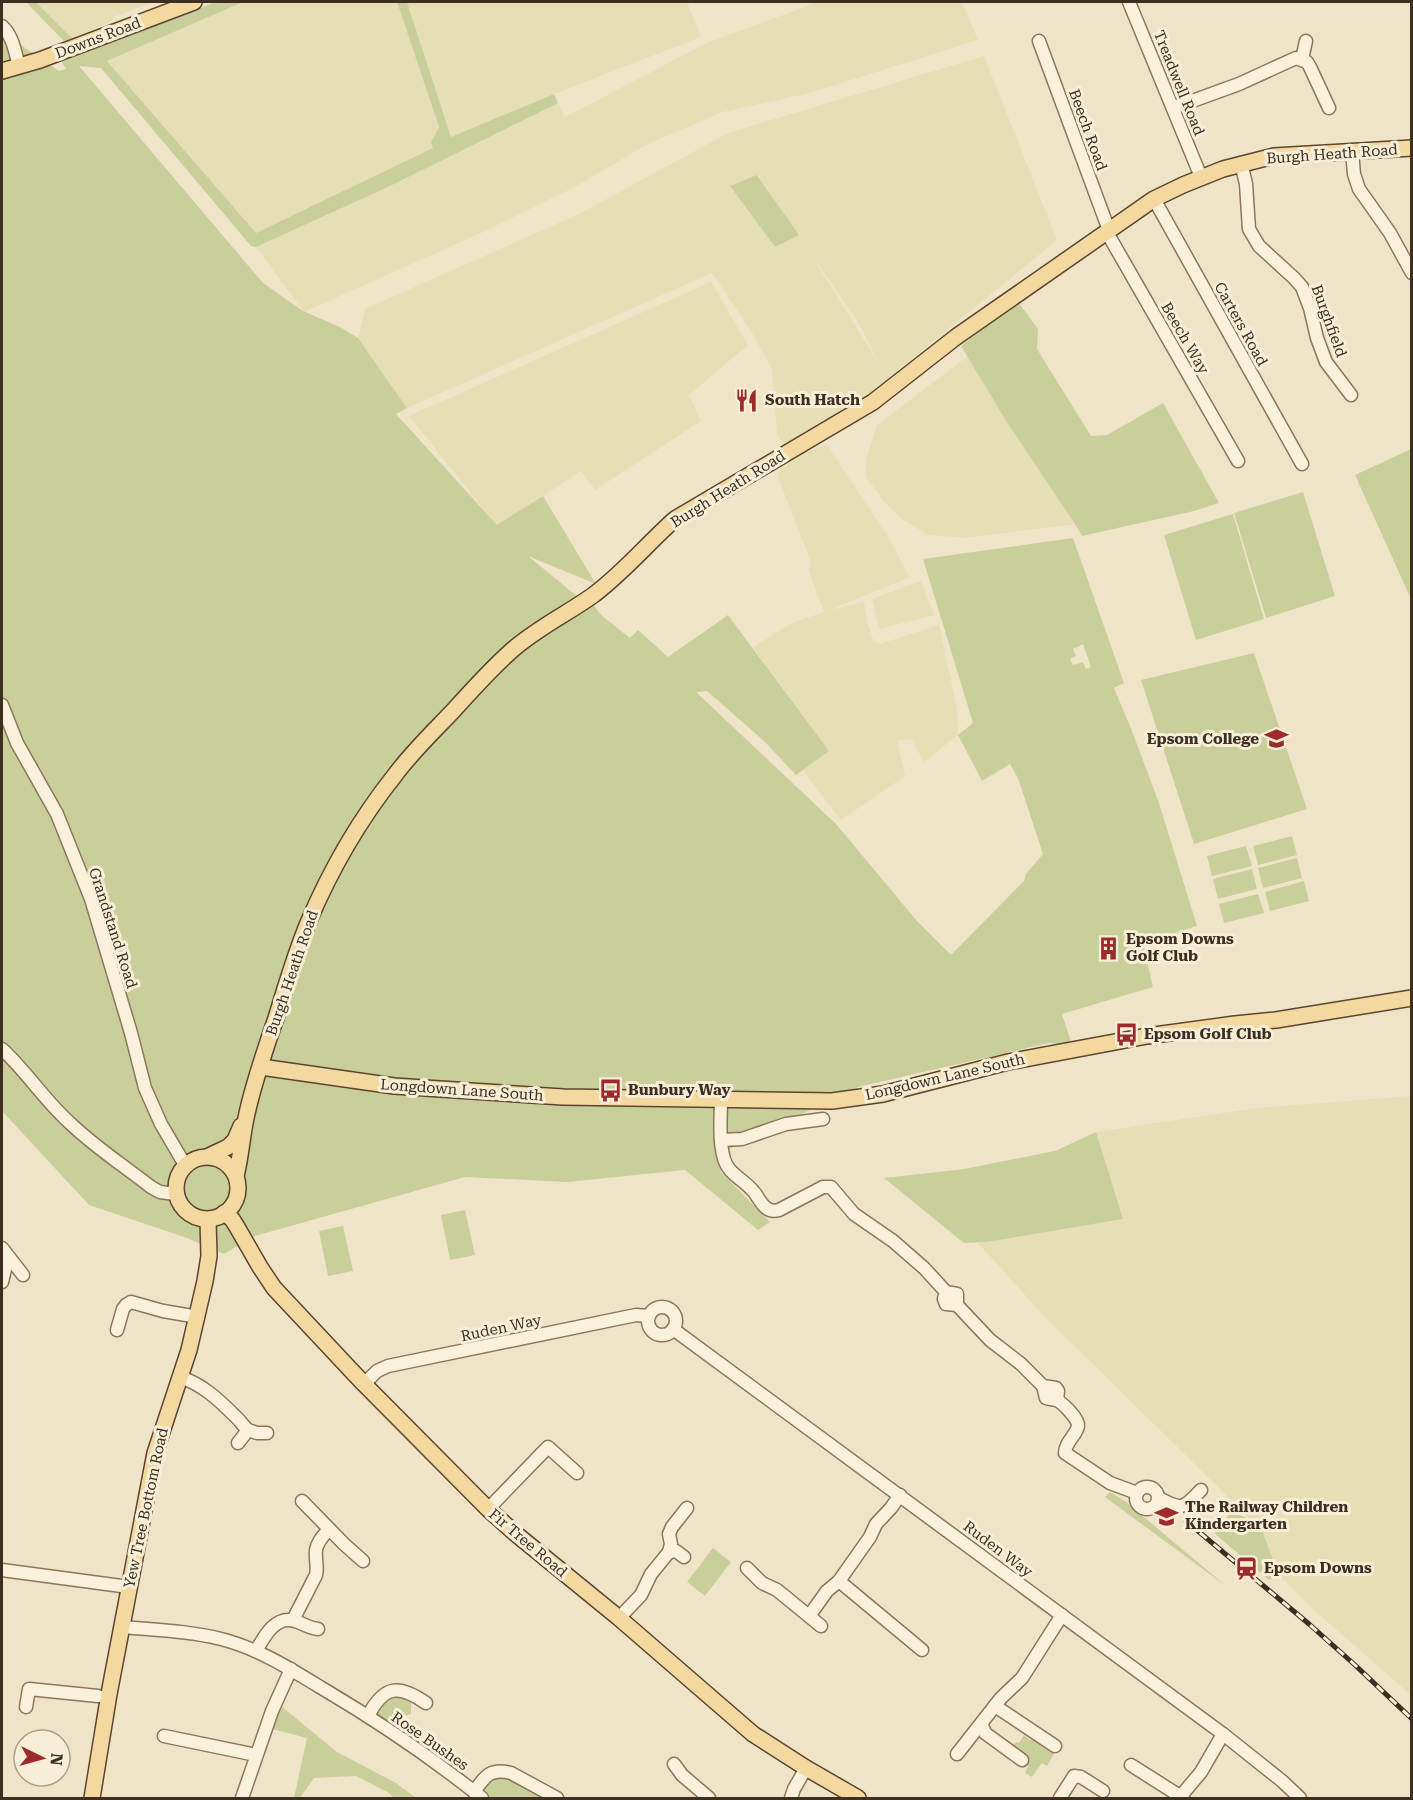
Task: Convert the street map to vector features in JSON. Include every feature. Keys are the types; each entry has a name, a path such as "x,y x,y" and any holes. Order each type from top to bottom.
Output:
{"main road":[{"name":"Downs Road","path":"2,72 194,2"},
{"name":"Burgh Heath Road","path":"236,1176 246,1118 307,925 341,857 395,774 511,651 610,582 675,519 873,402 957,337 1154,199 1201,177 1241,163 1286,155 1412,148"},
{"name":"Longdown Lane South","path":"261,1067 394,1086 563,1097 832,1101 883,1094 984,1068 1162,1033 1276,1020 1412,998"},
{"name":"Burgh Heath Road","path":"209,1156 228,1147 235,1140 246,1118"},
{"path":"209,1156 228,1164 236,1176 239,1188 237,1197 218,1218 208,1220 197,1218 182,1208 175,1194 176,1181 185,1165 197,1158 209,1156"},
{"name":"Fir Tree Road","path":"237,1197 244,1238"},
{"name":"Fir Tree Road","path":"224,1213 232,1219 274,1288 364,1384 488,1509 753,1734 858,1798"},
{"name":"Yew Tree Bottom Road","path":"92,1798 154,1454 198,1317 208,1267 208,1220"}],"street":[{"name":"Treadwell Road","path":"1129,2 1201,177"},
{"path":"2,26 7,30 12,41 19,66"},
{"name":"Beech Road","path":"1039,41 1108,230"},
{"path":"1302,59 1306,41"},
{"path":"1173,108 1239,84 1291,60 1302,59 1310,66 1329,108"},
{"path":"1352,152 1354,174 1359,189 1390,233 1412,273"},
{"name":"Burghfield","path":"1241,163 1246,184 1250,229 1266,254 1302,287 1326,362 1351,395"},
{"name":"Carters Road","path":"1154,199 1302,464"},
{"name":"Beech Way","path":"1108,230 1109,236 1238,461"},
{"name":"Grandstand Road","path":"2,705 17,743 61,825 91,899 145,1088 161,1124 185,1165"},
{"path":"2,1048 20,1065 71,1124 151,1186 160,1192 175,1194"},
{"path":"721,1099 722,1140 727,1167 748,1185 765,1208 775,1212 823,1187 831,1187 854,1214 893,1241 924,1268 946,1292 957,1294 957,1305 990,1340 1043,1386 1056,1388 1057,1400 1075,1417 1078,1423 1078,1427 1066,1445 1065,1453 1110,1483 1137,1493"},
{"path":"722,1140 742,1139 786,1124 823,1119"},
{"path":"5,1252 23,1275"},
{"path":"2,1282 5,1252"},
{"path":"117,1330 123,1309 131,1302 198,1317"},
{"name":"Ruden Way","path":"666,1307 671,1310 676,1319 673,1329 666,1334 656,1333 650,1326 649,1316 656,1308 666,1307"},
{"name":"Ruden Way","path":"364,1384 377,1371 388,1366 636,1315 649,1316"},
{"name":"Ruden Way","path":"673,1329 1223,1734 1300,1798"},
{"path":"180,1377 204,1389 238,1418 248,1430 267,1433"},
{"path":"238,1443 248,1430"},
{"path":"488,1509 548,1447 577,1473"},
{"path":"1159,1498 1154,1508 1145,1510 1137,1505 1137,1493 1149,1487 1156,1491 1159,1498 1179,1507 1186,1505 1201,1490"},
{"path":"809,1616 827,1592 839,1581 870,1537 876,1524 900,1495"},
{"path":"302,1501 363,1561"},
{"path":"619,1618 641,1595 651,1574 669,1552 671,1544 669,1534 687,1508"},
{"path":"293,1620 316,1575 318,1568 316,1552 329,1529"},
{"path":"669,1552 676,1551 684,1557"},
{"path":"747,1568 821,1626"},
{"path":"2,1570 129,1587"},
{"path":"839,1581 922,1650"},
{"path":"957,1754 995,1706 1022,1678 1062,1615"},
{"path":"256,1651 264,1635 272,1626 281,1622 293,1620 318,1629"},
{"name":"Rose Bushes","path":"122,1627 192,1633 223,1639 256,1651 291,1669 368,1716 478,1795 487,1775 495,1771 503,1771 557,1798"},
{"path":"242,1798 272,1711 291,1669"},
{"path":"26,1707 29,1689 98,1696"},
{"name":"Rose Bushes","path":"368,1716 381,1696 390,1691 401,1690 411,1693 426,1703"},
{"path":"995,1706 1055,1746"},
{"path":"982,1725 985,1733 1022,1760"},
{"path":"1131,1765 1181,1798 1202,1772 1223,1734"},
{"path":"164,1736 256,1755"},
{"path":"674,1764 682,1775 709,1798"},
{"path":"791,1798 806,1768"},
{"path":"1060,1798 1074,1776 1081,1777 1103,1791"}],"shaded area":[{"path":"36,2 154,2 116,16 110,22 72,38"},
{"path":"243,2 397,2 439,127 431,142 434,148 256,233 106,60"},
{"path":"407,2 687,2 701,37 451,137"},
{"path":"818,2 962,2 978,40 810,93 723,112 646,145 575,187 481,233 304,312 256,247 388,187 558,103 565,117 707,43"},
{"path":"984,56 1057,240 848,411 785,447 777,434 772,369 751,331 712,273 407,408 358,338 365,309 579,214 728,133","holes":["758,175 798,235 775,247 731,187","810,253 857,320 881,367"]},
{"path":"711,282 748,345 689,395 701,421 595,490 581,471 497,526 409,416"},
{"path":"968,356 1005,419 1075,524 966,538 928,535 902,519 885,503 866,477 866,460 877,425"},
{"path":"826,444 886,534 910,577 829,610 864,602 874,642 880,644 939,625 957,709 958,735 924,762 911,739 897,740 905,776 841,820 802,769 828,751 753,647 792,623 824,612 809,571 811,562 778,477 782,463"},
{"path":"921,581 934,615 879,629 872,599"},
{"path":"1411,1096 1411,1695 1313,1609 1279,1575 1263,1533 1043,1315 978,1243 1122,1219 1096,1132 1257,1108"}],"green space":[{"path":"26,2 36,2 72,38 64,41"},
{"name":"Epsom Downs Golf Club","path":"216,2 243,2 107,61 256,233 433,148 431,142 439,127 397,2 407,2 451,137 554,94 558,103 388,187 256,247 251,246 101,68 79,66 263,283 303,311 340,327 358,338 407,408 396,414 497,525 543,496 596,584 528,556 589,606 593,604 601,615 630,638 638,630 668,657 728,615 829,751 796,775 765,742 707,691 696,692 836,824 917,921 951,955 1024,881 1026,874 1043,854 1018,778 1010,764 982,781 958,735 973,723 923,559 1073,538 1124,683 1114,688 1159,803 1197,926 1143,944 1153,987 1062,1014 1072,1045 1049,1043 858,1087 719,1154 720,1171 770,1222 758,1230 685,1170 567,1182 465,1177 255,1236 224,1254 187,1238 89,1205 2,1111 2,32 59,71 66,69 61,61","holes":["1083,644 1091,667 1086,669 1083,662 1073,665 1070,659 1076,656 1073,649"]},
{"path":"757,175 799,235 775,247 730,186"},
{"path":"1018,302 1038,329 1037,349 1091,436 1107,435 1163,403 1219,503 1194,511 1082,536 1005,419 961,346"},
{"path":"1411,449 1412,599 1355,475"},
{"path":"1303,492 1335,596 1266,618 1234,513"},
{"path":"1233,514 1264,619 1196,640 1164,535"},
{"path":"1254,653 1307,809 1194,844 1141,680"},
{"path":"1292,836 1297,855 1258,865 1253,846"},
{"path":"1246,846 1252,866 1212,876 1207,856"},
{"path":"1297,858 1302,878 1263,888 1258,868"},
{"path":"1252,869 1257,889 1218,899 1213,879"},
{"path":"1304,881 1309,901 1270,911 1265,892"},
{"path":"1258,894 1264,913 1224,923 1219,904"},
{"path":"1096,1132 1123,1219 986,1242 964,1243 884,1178 964,1169 1055,1151"},
{"path":"465,1210 475,1255 450,1260 441,1215"},
{"path":"343,1226 353,1271 328,1276 319,1231"},
{"path":"1110,1492 1126,1502 1226,1586 1105,1497"},
{"path":"1231,1512 1250,1519 1263,1533 1279,1575 1269,1580 1214,1533"},
{"path":"713,1548 731,1562 705,1596 687,1582"},
{"path":"411,1693 411,1714 392,1719 385,1728 368,1716 381,1696"},
{"path":"281,1706 337,1752 396,1783 416,1798 394,1798 389,1793 356,1776 314,1778 300,1798 294,1798 307,1738 272,1729"},
{"path":"1024,1735 1030,1740 1035,1735 1054,1754 1047,1766 1042,1763 1032,1777 1025,1773 1028,1767 1028,1757 1013,1746 1016,1742 1019,1743"},
{"path":"495,1771 545,1792 542,1798 482,1798 482,1781"}],"railway":[{"path":"1186,1521 1309,1624 1412,1719"}],"place":[{"name":"South Hatch","path":"747,400"},
{"name":"Epsom College","path":"1277,739"},
{"name":"Epsom Downs Golf Club","path":"1108,948"},
{"name":"Epsom Golf Club","path":"1126,1034"},
{"name":"Bunbury Way","path":"610,1090"},
{"name":"The Railway Children Kindergarten","path":"1167,1516"},
{"name":"Epsom Downs","path":"1246,1568"}]}
